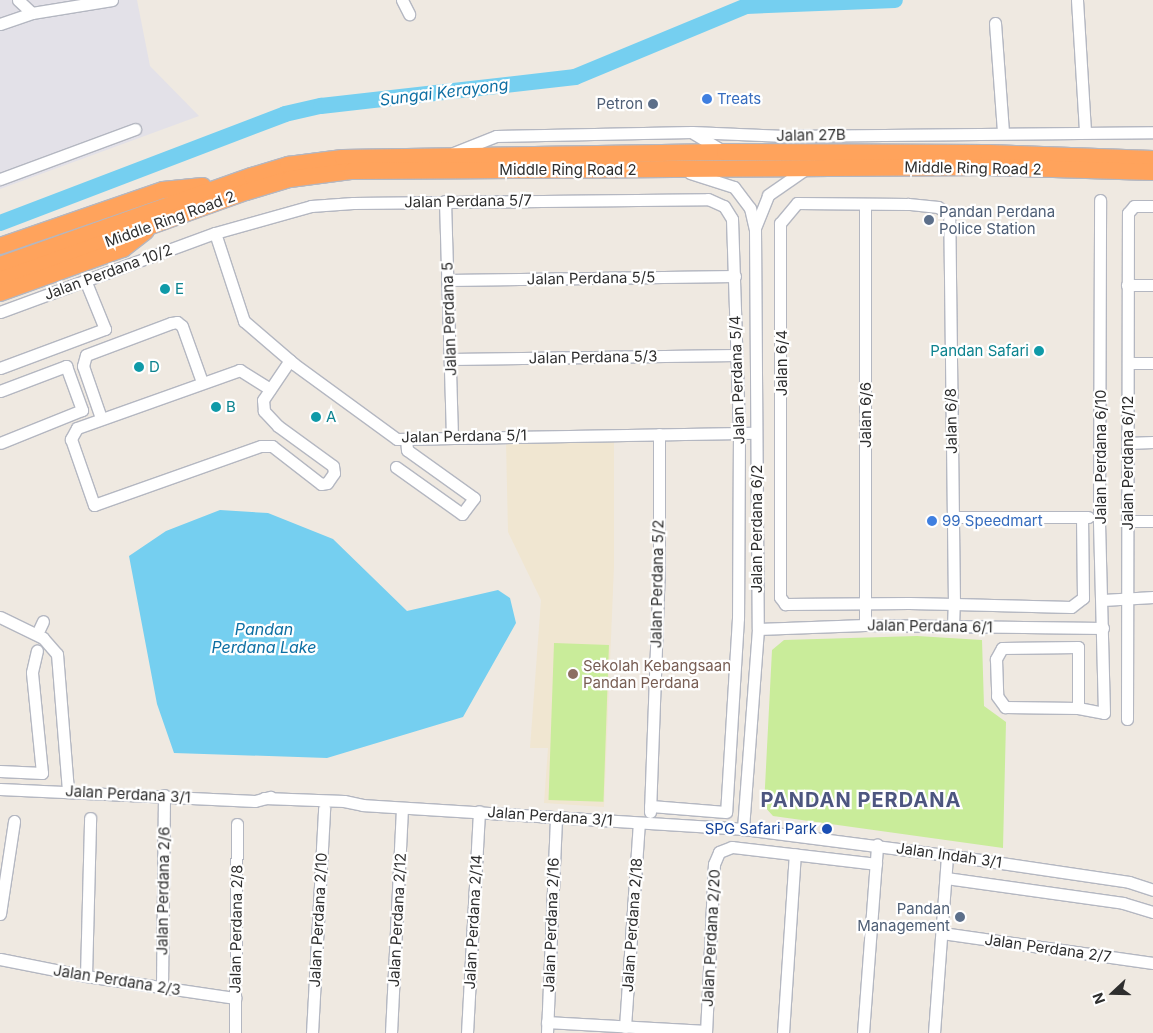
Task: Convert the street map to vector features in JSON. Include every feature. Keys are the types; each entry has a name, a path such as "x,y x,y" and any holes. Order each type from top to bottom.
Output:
{"highway":[{"name":"Middle Ring Road 2","path":"0,265 229,183 288,166 343,158 725,152 988,153 1153,159"},
{"name":"Middle Ring Road 2","path":"0,280 151,225 290,179 352,172 987,167 1153,172"},
{"path":"0,246 163,190 229,183"},
{"path":"0,294 123,249 138,240 151,225"}],"street":[{"path":"18,0 32,13"},
{"path":"0,24 32,13 112,0"},
{"path":"402,0 408,14"},
{"path":"1077,0 1085,131"},
{"path":"995,23 1003,132"},
{"path":"0,179 135,130"},
{"name":"Jalan 27B","path":"447,156 496,136 692,132 785,136 1085,131 1153,132"},
{"path":"692,132 725,152"},
{"name":"Jalan Perdana 6/2","path":"755,228 768,195 806,168"},
{"name":"Jalan Perdana 6/2","path":"673,169 734,186 750,208 755,228 758,629 743,829"},
{"name":"Jalan Perdana 5/7","path":"216,233 311,206 445,201 708,199 724,206"},
{"name":"Jalan Perdana 6/10","path":"1078,708 1104,713 1103,600 1099,517 1100,200"},
{"name":"Jalan Perdana 5","path":"445,201 452,436"},
{"name":"Jalan 6/4","path":"865,605 785,604 780,596 780,224 796,202 803,201 938,207 949,214"},
{"name":"Jalan 6/6","path":"865,204 865,625"},
{"name":"Jalan Perdana 5/4","path":"650,806 726,812 738,618 739,433 732,219 724,206"},
{"name":"Jalan Perdana 6/12","path":"1127,719 1128,213 1132,208 1153,206"},
{"name":"Jalan 6/8","path":"949,214 953,627"},
{"name":"Jalan Perdana 10/2","path":"0,312 216,233"},
{"name":"Jalan Perdana 5/1","path":"216,233 244,321 292,362 397,439 452,436 756,433"},
{"name":"Jalan Perdana 5/5","path":"448,280 734,276"},
{"path":"0,368 104,329 86,280"},
{"path":"1127,285 1153,285"},
{"path":"101,418 83,366 86,355 171,323 177,322 182,326 202,382"},
{"name":"Jalan Perdana 5/3","path":"451,359 736,355"},
{"path":"274,385 240,370 77,428 71,440 94,505 266,446 272,446 321,484 327,483 334,473 333,466 269,419 263,405 274,385 282,379 292,362"},
{"path":"1128,363 1153,363"},
{"path":"0,390 66,366 82,405 79,414 0,443"},
{"name":"Jalan Perdana 5/2","path":"644,823 650,806 659,568 659,434"},
{"path":"396,467 462,514 474,498 408,450 412,438"},
{"path":"1127,443 1153,442"},
{"path":"952,517 1099,517"},
{"path":"865,605 954,604 1071,608 1083,598 1082,517"},
{"path":"1128,521 1153,521"},
{"path":"1103,600 1153,597"},
{"path":"756,651 778,629 758,612"},
{"path":"0,617 37,634 53,647 58,659 68,791"},
{"path":"37,634 43,621"},
{"name":"Jalan Perdana 6/1","path":"758,629 865,625 1103,628"},
{"path":"1078,647 1078,708 1005,706 997,696 996,658 1002,648 1078,647"},
{"path":"0,771 42,773 32,672 37,651"},
{"name":"Jalan Perdana 3/1","path":"0,789 259,799 278,794 336,795 344,801 357,804 402,808 479,811 743,829"},
{"name":"Jalan Perdana 2/6","path":"162,987 164,795"},
{"name":"Jalan Perdana 3/1","path":"259,799 263,804 324,808 357,804"},
{"name":"Jalan Perdana 2/10","path":"312,1033 324,808"},
{"name":"Jalan Perdana 2/12","path":"391,1033 402,808"},
{"name":"Jalan Perdana 2/14","path":"467,1033 479,811"},
{"name":"Jalan Perdana 2/16","path":"547,1028 556,817"},
{"path":"86,976 90,818"},
{"path":"0,914 14,821"},
{"name":"Jalan Perdana 2/18","path":"625,1027 644,823"},
{"name":"Jalan Perdana 2/8","path":"235,1033 237,824"},
{"name":"Jalan Indah 3/1","path":"743,829 877,845 1129,882 1153,890"},
{"path":"863,1033 877,845"},
{"name":"Jalan Perdana 2/20","path":"706,1032 714,864 719,852 732,847 876,864"},
{"path":"784,1033 795,854"},
{"path":"934,1033 947,855"},
{"path":"946,878 1123,903 1153,912"},
{"name":"Jalan Perdana 2/7","path":"942,933 1153,962"},
{"name":"Jalan Perdana 2/3","path":"0,959 86,976 235,998"},
{"path":"547,1028 625,1027 706,1032"}],"shaded area":[{"path":"0,0 137,0 150,66 199,116 0,189"},
{"name":"Sekolah Kebangsaan Pandan Perdana","path":"614,439 614,566 604,807 544,803 548,748 530,748 541,600 508,532 506,442"}],"green space":[{"path":"917,636 982,640 984,706 1006,722 1003,848 773,816 764,806 772,650 784,640"},
{"path":"554,643 609,645 603,802 549,800"}],"water":[{"name":"Pandan Perdana Lake","path":"220,510 268,513 333,539 407,611 498,590 510,598 516,623 463,717 327,758 174,753 157,704 129,556 166,531"}],"waterway":[{"name":"Sungai Kerayong","path":"0,223 285,114 321,106 575,77 746,6 895,0"}],"place":[{"name":"Treats","path":"707,99"},
{"name":"Petron","path":"653,104"},
{"name":"Pandan Perdana Police Station","path":"929,220"},
{"name":"E","path":"165,289"},
{"name":"Pandan Safari","path":"1039,351"},
{"name":"D","path":"139,367"},
{"name":"B","path":"216,407"},
{"name":"A","path":"316,417"},
{"name":"99 Speedmart","path":"932,521"},
{"name":"Sekolah Kebangsaan Pandan Perdana","path":"573,674"},
{"name":"SPG Safari Park","path":"827,829"},
{"name":"Pandan Management","path":"960,917"}],"district":[{"name":"PANDAN PERDANA","path":"861,800"}]}
